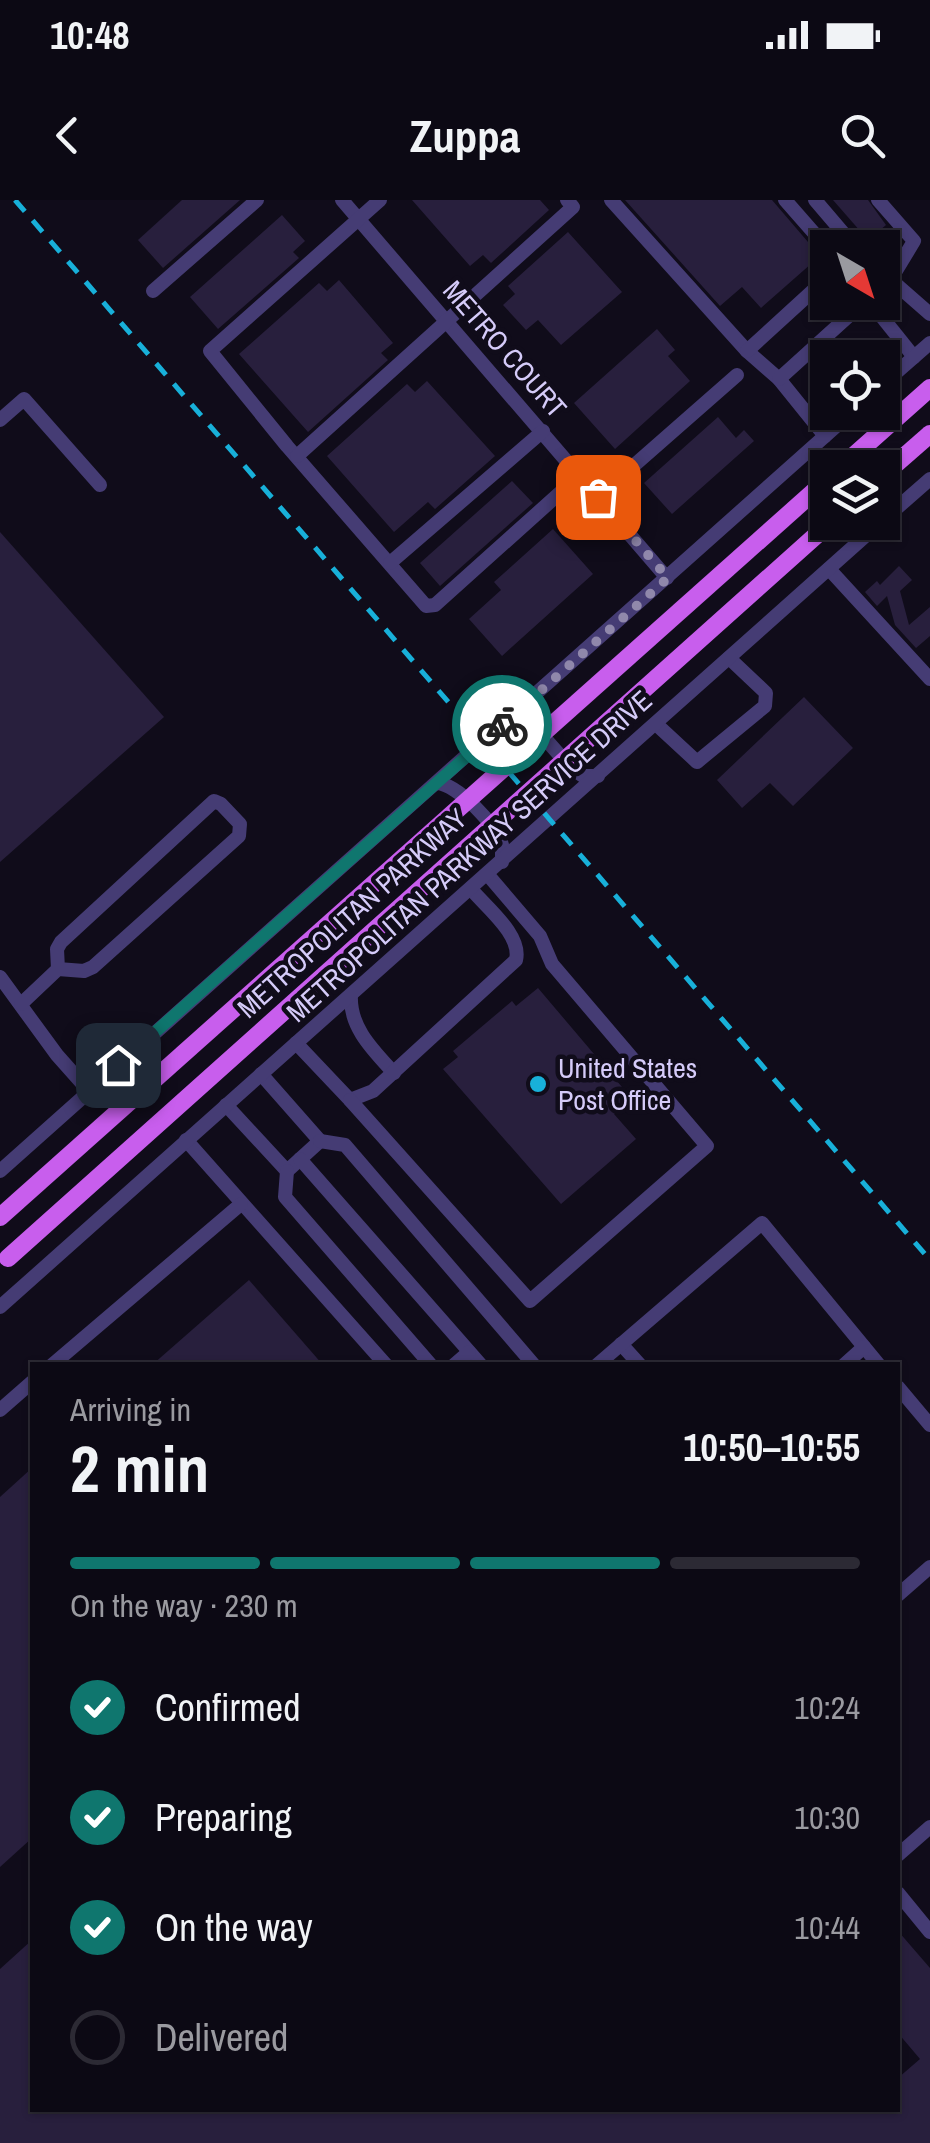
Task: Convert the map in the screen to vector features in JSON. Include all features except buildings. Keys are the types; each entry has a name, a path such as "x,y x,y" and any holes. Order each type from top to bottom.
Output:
{"main road":[{"path":"860,450 930,388"},
{"path":"900,460 930,434"},
{"name":"METROPOLITAN PARKWAY","path":"0,1216 810,495"},
{"name":"METROPOLITAN PARKWAY","path":"4,1261 811,540"}],"street":[{"path":"153,291 256,200"},
{"name":"METRO COURT","path":"342,200 668,578"},
{"path":"380,200 210,351 426,606 435,604 581,474"},
{"path":"297,456 573,207 567,200"},
{"path":"611,200 747,350 780,379 825,436"},
{"path":"784,200 811,230"},
{"path":"815,200 841,230"},
{"path":"878,200 914,241 900,259"},
{"path":"900,287 930,314"},
{"path":"747,350 810,293"},
{"path":"780,379 847,320"},
{"path":"882,320 914,358"},
{"path":"900,370 930,343"},
{"path":"598,497 737,375"},
{"path":"0,420 24,399 100,485"},
{"path":"0,1170 832,430"},
{"path":"390,563 543,431"},
{"name":"METROPOLITAN PARKWAY SERVICE DRIVE","path":"900,506 930,479"},
{"name":"METROPOLITAN PARKWAY SERVICE DRIVE","path":"0,1307 862,540"},
{"path":"829,569 930,679"},
{"path":"656,724 697,762 764,706 766,694 729,658"},
{"path":"531,700 533,725 571,768 583,776 598,776"},
{"path":"437,783 447,783 460,791 497,835 502,862"},
{"path":"21,1004 58,969 84,971 93,967 240,836 240,824 214,801 61,942 57,949 58,969"},
{"path":"296,1043 530,1300 707,1146 552,964 540,936 488,875"},
{"path":"350,1100 373,1091 511,968 518,951 515,940 472,890"},
{"path":"518,951 546,950"},
{"path":"0,977 57,1055 90,1091"},
{"path":"351,995 354,1022 370,1047 394,1072"},
{"path":"262,1074 320,1141 345,1145 531,1362"},
{"path":"226,1106 287,1170"},
{"path":"186,1140 383,1362"},
{"path":"320,1141 287,1170 285,1198 428,1362"},
{"path":"300,1159 478,1362"},
{"path":"56,1362 240,1204"},
{"path":"600,1362 762,1223 876,1362"},
{"path":"621,1344 637,1362"},
{"path":"848,1362 864,1348"},
{"path":"457,1362 469,1352"},
{"path":"0,1410 30,1384"},
{"path":"900,1389 930,1425"},
{"path":"900,1593 930,1566"},
{"path":"900,1853 930,1826"},
{"path":"900,1895 930,1932"}],"railway":[{"path":"15,200 930,1260"}],"way so far":[{"path":"502,725 668,578 598,497"}],"place":[{"name":"United States Post Office","path":"538,1084"}],"route":[{"path":"118,1065 502,725"}]}
